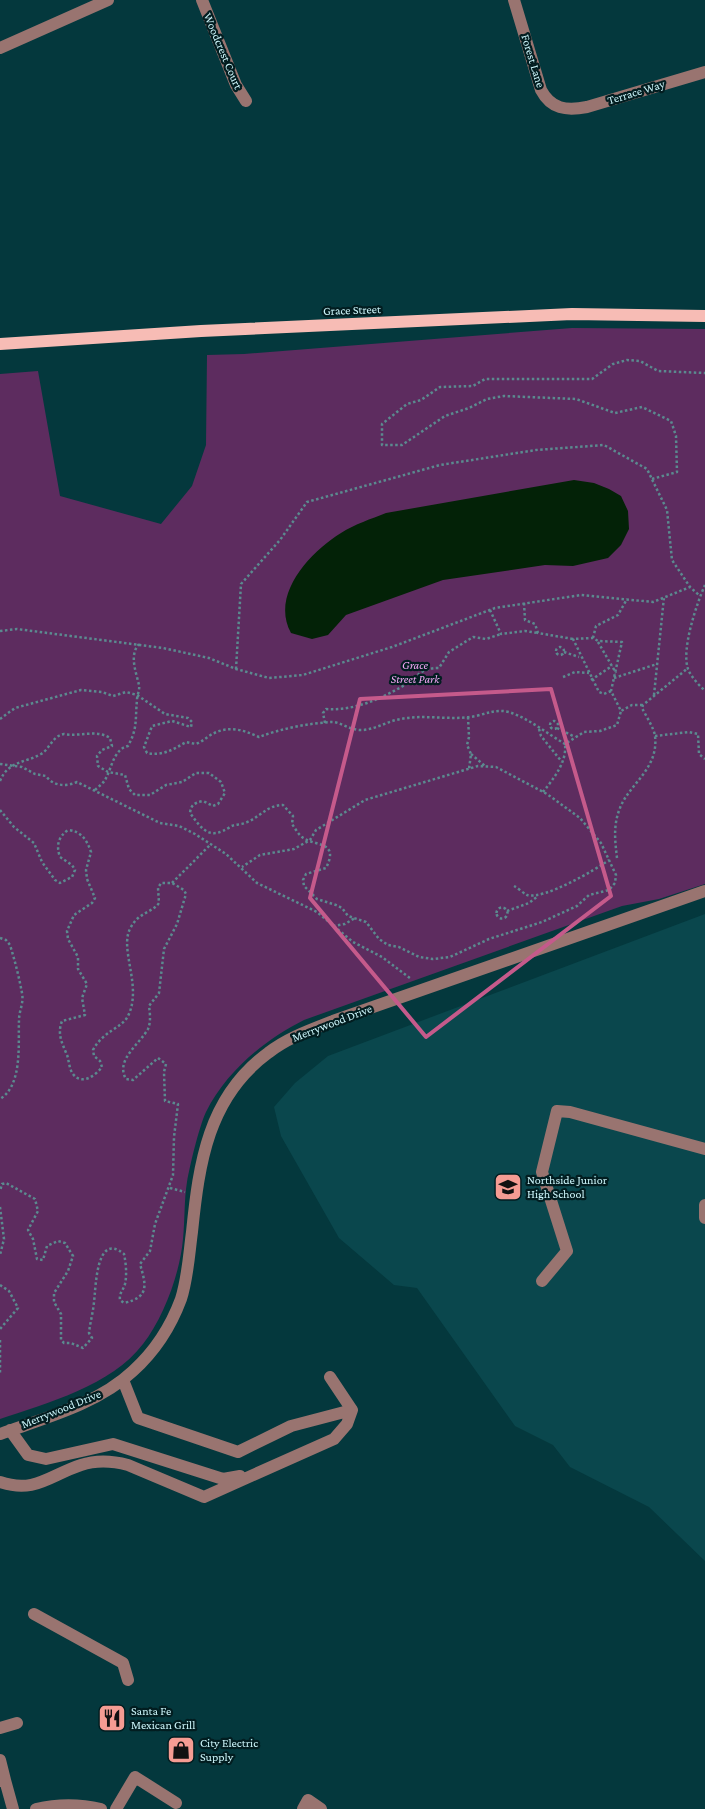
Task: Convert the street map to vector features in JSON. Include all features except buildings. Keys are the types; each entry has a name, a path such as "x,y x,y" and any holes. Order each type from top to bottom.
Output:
{"main road":[{"name":"Grace Street","path":"0,344 211,330 572,314 705,316"}],"street":[{"path":"0,48 108,0"},
{"name":"Woodcrest Court","path":"202,0 236,86 246,101"},
{"name":"Forest Lane","path":"514,0 541,90 551,104 567,110"},
{"name":"Terrace Way","path":"567,110 587,107 705,72"},
{"name":"Merrywood Drive","path":"5,1432 88,1400 123,1380 148,1356 162,1337 181,1298 188,1269 201,1163 208,1137 216,1116 240,1080 268,1052 291,1038 705,890"},
{"path":"542,1281 567,1251 542,1172 557,1111 570,1112 705,1149"},
{"path":"705,1205 705,1218"},
{"path":"330,1376 352,1410"},
{"path":"123,1380 138,1418 238,1452 291,1426 352,1410"},
{"path":"0,1482 14,1487 32,1487 82,1465 118,1462 204,1498 334,1440 347,1424 352,1410"},
{"path":"5,1432 28,1455 46,1459 113,1444 223,1479 267,1470"},
{"path":"34,1614 122,1663 128,1680"},
{"path":"0,1728 17,1723"},
{"path":"0,1760 3,1781 12,1809"},
{"path":"116,1809 135,1777 176,1803"},
{"path":"303,1809 308,1800 321,1809"},
{"path":"36,1809 58,1805 78,1805 101,1809"}],"path":[{"path":"652,479 677,472 676,436 671,421 642,407 615,413 576,399 504,396 487,399 469,408 445,416 402,445 382,444 382,424 406,404 422,400 440,386 473,386 485,379 592,379 613,364 627,360 640,361 658,371 705,373"},
{"path":"236,669 241,584 280,540 307,502 440,466 536,450 604,445 647,469 667,510 672,560 690,587 700,596"},
{"path":"705,585 690,627 688,668 705,691"},
{"path":"0,631 17,629 139,644 209,658 236,669 269,678 303,675 392,647 490,610 581,595 653,602 690,587"},
{"path":"654,696 664,597"},
{"path":"593,638 596,626 618,614 627,599"},
{"path":"524,603 525,620 535,624 538,633"},
{"path":"490,610 501,634"},
{"path":"326,724 323,713 326,709 338,710 376,700 405,684 426,668 439,668 450,652 473,637 486,639 501,634 524,631 573,639 593,638 598,642 616,673"},
{"path":"573,639 591,680 599,692 604,694 611,691"},
{"path":"598,642 622,642 611,691 622,711"},
{"path":"95,790 106,779 122,747 128,746 133,736 137,722 139,686 133,657 135,648 139,644"},
{"path":"564,652 581,657"},
{"path":"614,678 657,664"},
{"path":"591,680 612,666"},
{"path":"565,744 584,732 600,731 617,725 622,711 632,705 643,705 688,668"},
{"path":"563,677 575,672 589,673"},
{"path":"0,719 15,708 81,690 102,692 113,696 126,692 137,695 165,714 188,718 192,722 191,727 172,721 152,726 144,747 147,753 152,754 170,752 186,742 196,744 219,731 232,728 259,737 300,725 340,724 346,728 361,730 414,717 468,717 488,711 508,712 565,744"},
{"path":"617,858 614,840 620,807 646,774 653,753 655,736 642,708 643,705"},
{"path":"468,717 469,737 467,745 471,754 486,766"},
{"path":"557,728 575,737"},
{"path":"539,729 541,736 562,762"},
{"path":"655,736 678,733 698,734 699,754 705,760"},
{"path":"0,781 4,772 11,766 42,754 59,735 104,734 110,738 112,746 102,750 96,760 98,766 108,772 125,775 129,789 135,794 150,795 166,785 182,782 196,773 209,773 221,782 225,793 218,804 213,806 202,801 190,807 190,813 198,825 212,834 223,834 231,826 245,823 275,805 283,805 293,816 292,824 302,838 310,840 325,845 329,851 330,862 326,868 306,874 303,880 304,886 316,899 336,905 342,908 348,916 366,922 379,939 388,945 399,947 419,957 450,957 489,939 542,922 577,906 589,895 608,890 616,884 616,875 609,860 594,833 580,818 543,792 496,767 486,766 478,766 365,800 316,830 310,840 294,849 260,855 242,866"},
{"path":"543,792 562,762 566,753 565,744"},
{"path":"469,769 471,754"},
{"path":"0,764 22,767 35,774 46,776 50,782 59,784 77,782 160,823 179,826 211,844 242,866 257,882 317,912 353,942 403,971 419,991"},
{"path":"0,810 14,827 34,843 42,862 55,880 60,883 72,877 75,870 72,865 60,857 57,850 63,834 68,830 76,830 82,834 91,852 86,870 86,880 95,898 92,903 74,915 67,931 68,939 78,957 78,969 87,984 82,998 85,1016 62,1021 59,1028 60,1038 72,1073 78,1078 87,1079 96,1075 102,1067 100,1061 94,1056 93,1050 104,1034 123,1024 128,1015 135,992 126,936 131,927 141,914 156,908 159,903 158,888 161,883 172,883 184,890 185,899 177,924 164,950 159,993 149,1006 148,1028 125,1058 122,1073 126,1079 133,1080 158,1058 166,1064 164,1072 165,1101 178,1104 174,1137 173,1175 155,1224 150,1251 140,1264 145,1282 141,1296 135,1301 124,1303 120,1300 119,1295 125,1284 126,1262 124,1254 112,1248 105,1251 99,1262 89,1334 92,1338 86,1347 83,1348 70,1343 64,1343 61,1340 61,1314 54,1302 54,1293 57,1285 68,1271 73,1256 65,1243 58,1241 47,1246 43,1260 37,1259 33,1239 28,1230 38,1211 35,1199 6,1183 2,1184 0,1191"},
{"path":"172,883 211,844"},
{"path":"507,911 504,907 500,907 496,914 503,918 507,911 581,877 609,860"},
{"path":"514,886 528,895 540,895"},
{"path":"333,926 345,924 355,918"},
{"path":"0,938 6,940 10,945 20,975 23,995 19,1018 21,1048 16,1078 6,1096 0,1099"},
{"path":"0,1207 4,1239 0,1254"},
{"path":"0,1285 9,1291 18,1308 0,1329"},
{"path":"0,1340 0,1374"}],"highlighted area":[{"path":"551,689 611,896 426,1037 310,898 360,699"}],"shaded area":[{"path":"574,480 594,483 609,489 621,496 628,511 629,529 621,545 608,558 573,566 545,565 443,580 346,615 328,635 312,639 291,633 286,619 286,604 289,590 296,576 317,551 346,530 386,513"},
{"name":"Northside Junior High School","path":"705,914 705,1561 649,1507 570,1467 553,1445 515,1426 417,1288 394,1285 339,1238 281,1136 274,1107 295,1083 328,1056"}],"green space":[{"name":"Grace Street Park","path":"572,328 705,329 705,884 659,899 622,906 304,1020 261,1047 224,1084 214,1097 203,1119 187,1182 183,1239 175,1280 164,1308 151,1333 130,1359 96,1382 57,1399 0,1419 0,374 38,371 60,496 161,524 192,486 206,445 207,355 244,354"}],"place":[{"name":"Northside Junior High School","path":"508,1187"},
{"name":"Santa Fe Mexican Grill","path":"112,1718"},
{"name":"City Electric Supply","path":"181,1750"}]}
